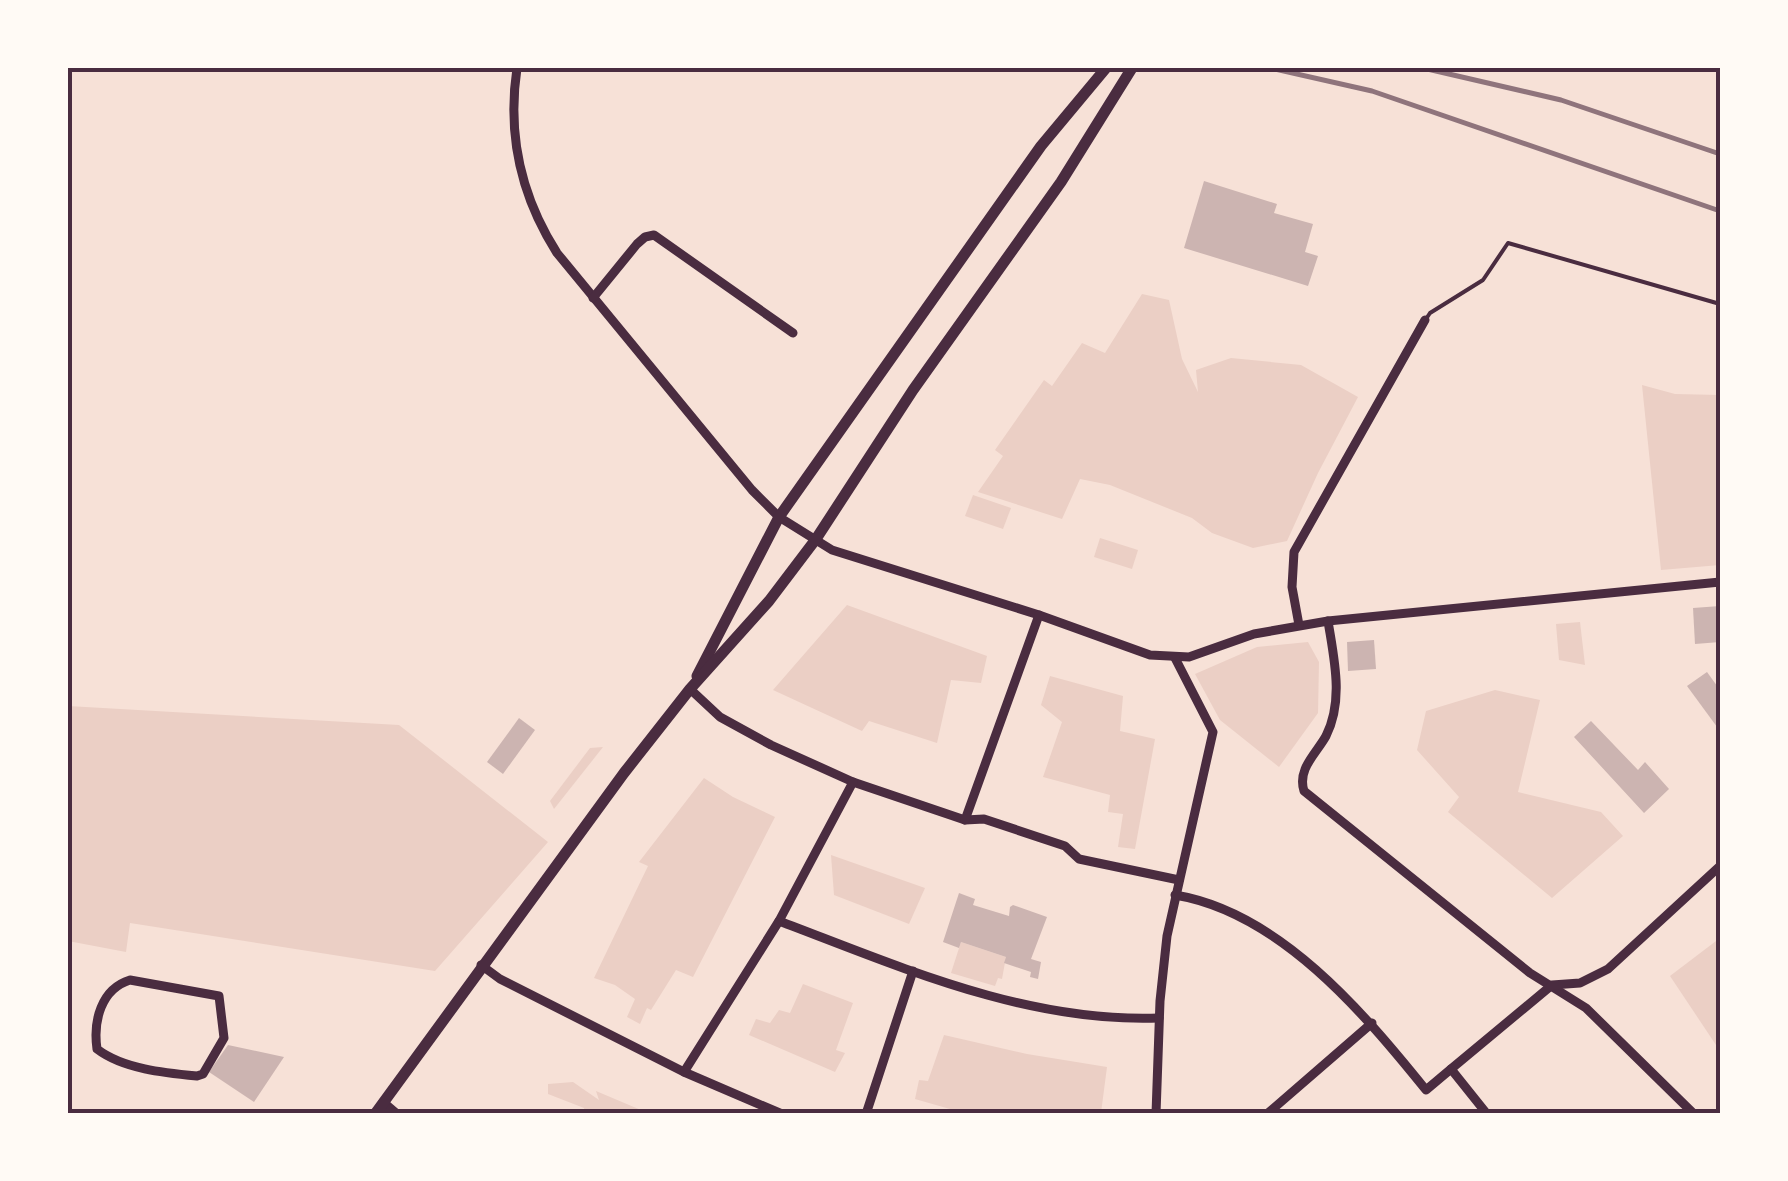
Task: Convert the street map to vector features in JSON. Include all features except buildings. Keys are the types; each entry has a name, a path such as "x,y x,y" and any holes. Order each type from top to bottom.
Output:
{"main road":[{"path":"690,688 779,516 1041,146 1106,68"},
{"path":"375,1114 481,965 690,688 769,601 816,539 913,390 1060,182 1132,68"}],"street":[{"path":"517,68 514,134 526,194 557,253 768,507 832,550 1150,654 1175,658 1299,625 1720,582"},
{"path":"593,298 637,244 654,236 793,333"},
{"path":"1299,625 1292,587 1294,552 1425,320"},
{"path":"965,820 1039,615"},
{"path":"1328,621 1336,714 1304,770 1304,791 1530,973 1586,1008 1694,1114"},
{"path":"1156,1114 1167,936 1213,732 1175,658"},
{"path":"690,688 720,717 853,782 965,820 984,819 1064,846 1079,859 1179,880"},
{"path":"684,1072 779,921 853,782"},
{"path":"1176,894 1238,913 1313,969 1372,1023 1426,1090 1552,985 1580,983 1608,969 1720,866"},
{"path":"779,921 912,972 1027,1005 1159,1018"},
{"path":"481,965 500,979 684,1072 782,1114"},
{"path":"866,1114 912,972"},
{"path":"130,980 219,996 224,1038 210,1065 196,1076 116,1059 102,1054 96,1043 103,1001 108,992 130,980"},
{"path":"1267,1114 1372,1023"},
{"path":"1451,1069 1487,1114"},
{"path":"383,1102 398,1114"},
{"path":"1467,1114 1478,1104"}],"lane":[{"path":"1425,320 1430,312 1483,280 1508,243 1720,304"}],"shaded area":[{"path":"1142,294 1169,300 1182,359 1198,392 1196,370 1231,358 1301,365 1358,397 1287,541 1253,548 1110,485 1080,479 1062,519 978,492 1003,456 995,450 1044,380 1052,386 1082,343 1105,353"},
{"path":"1642,385 1675,394 1720,395 1720,565 1661,570"},
{"path":"973,495 1011,508 1003,529 965,516"},
{"path":"1100,538 1138,550 1132,569 1094,557"},
{"path":"847,605 987,656 981,683 951,680 937,743 869,721 862,731 773,690"},
{"path":"1580,622 1585,665 1559,660 1556,624"},
{"path":"1308,642 1319,662 1318,713 1279,767 1220,720 1195,674 1257,647"},
{"path":"1050,676 1123,696 1120,731 1155,739 1135,849 1118,847 1123,814 1108,812 1110,795 1043,777 1062,722 1041,705"},
{"path":"1495,690 1540,700 1518,792 1601,812 1623,836 1552,898 1448,812 1459,797 1417,750 1426,711"},
{"path":"68,706 399,725 548,842 435,971 130,923 126,952 68,941"},
{"path":"603,747 554,809 550,801 590,748"},
{"path":"704,778 775,817 693,977 676,970 651,1010 647,1008 640,1024 627,1017 635,999 615,985 594,978 648,866 639,862"},
{"path":"831,855 925,888 909,924 834,895"},
{"path":"1720,938 1720,1051 1670,976"},
{"path":"961,942 1006,957 1002,979 998,978 995,986 951,973"},
{"path":"803,984 853,1003 836,1050 845,1053 835,1072 749,1035 756,1019 770,1023 779,1010 790,1013"},
{"path":"944,1035 1107,1067 1101,1113 964,1113 915,1099 919,1080 928,1081"},
{"path":"573,1082 599,1100 596,1091 648,1113 585,1113 584,1108 548,1094 548,1084"}],"railway":[{"path":"1270,68 1372,91 1720,211"},
{"path":"1423,68 1561,100 1720,154"}]}
